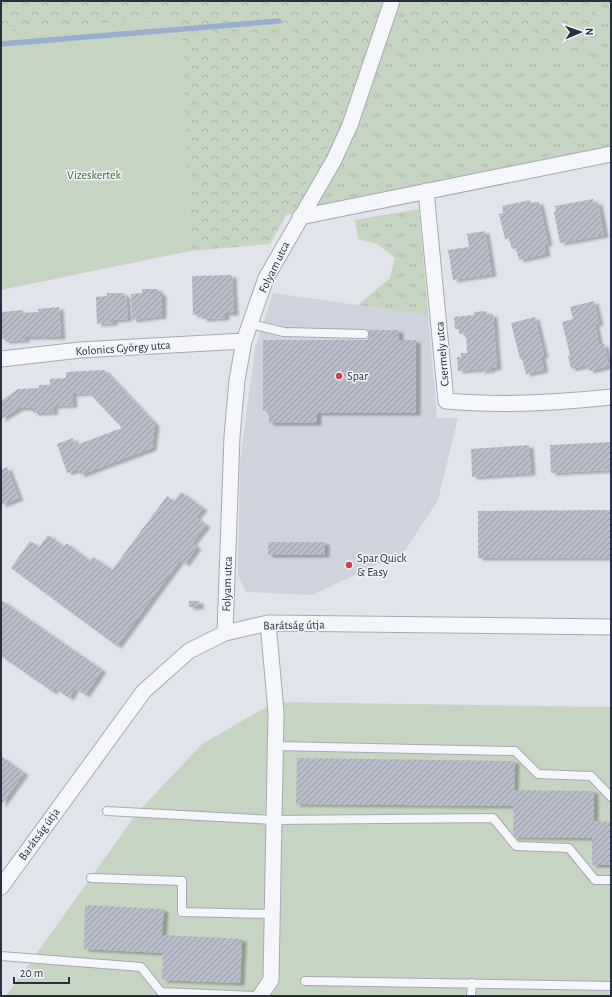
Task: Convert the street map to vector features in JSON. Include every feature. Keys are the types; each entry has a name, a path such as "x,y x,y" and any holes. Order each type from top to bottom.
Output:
{"street":[{"name":"Folyam utca","path":"225,633 232,436 237,380 244,341 266,278 334,160 350,124 392,1"},
{"path":"300,217 611,154"},
{"name":"Csermely utca","path":"426,191 446,401 478,404 567,402 611,397"},
{"name":"Kolonics György utca","path":"1,359 80,350 244,341"},
{"path":"260,996 271,980 276,712 268,623"},
{"name":"Barátság útja","path":"1,887 144,691 189,651 225,633 268,623 611,627"}],"lane":[{"path":"250,324 284,332 364,334"},
{"path":"276,746 515,751 538,774 591,776 611,797"},
{"path":"107,811 274,820 493,818 516,846 569,848 595,880 611,880"},
{"path":"91,878 182,881 182,912 272,914"},
{"path":"1,956 141,967 161,992 254,996"},
{"path":"305,981 611,986"},
{"path":"471,996 472,983"}],"shaded area":[{"path":"273,293 428,315 437,418 458,418 438,500 404,552 312,595 246,592 238,576 240,462 255,348"}],"green space":[{"path":"1,1 364,1 372,19 373,44 331,143 286,215 270,244 190,251 181,17 1,32"},
{"path":"364,1 409,1 396,43 580,57 599,1 611,1 611,148 286,215 331,143 372,19"},
{"path":"409,1 599,1 581,57 421,57 396,43"},
{"name":"Vizeskertek","path":"182,17 190,251 1,290 1,32"},
{"path":"419,209 428,315 358,305 390,278 395,258 377,244 358,239 355,220"},
{"path":"275,702 611,707 611,996 6,996 137,813 202,744"}],"building":[{"path":"593,199 594,203 598,202 604,235 560,243 554,212 556,211 555,206"},
{"path":"530,200 531,203 539,202 548,243 544,244 546,254 519,260 516,248 512,249 509,238 505,239 499,214 503,213 502,206"},
{"path":"485,231 492,274 453,280 448,250 469,247 467,234"},
{"path":"232,275 234,313 225,313 225,318 202,319 202,314 193,315 192,276"},
{"path":"142,289 158,289 159,293 162,293 162,316 132,320 131,294 142,293"},
{"path":"107,293 124,293 124,296 126,295 128,319 113,320 113,323 97,324 96,297 107,296"},
{"path":"594,301 599,323 595,324 599,345 604,344 609,366 589,371 587,365 571,369 568,356 570,355 562,322 573,319 570,307"},
{"path":"59,307 61,337 25,337 25,340 5,341 4,339 1,339 2,312 23,310 23,313 38,312 38,309"},
{"path":"486,311 487,315 493,314 497,368 481,371 481,369 458,371 457,357 461,357 461,353 467,353 466,333 459,334 459,329 455,329 454,317 474,315 474,312"},
{"path":"535,317 544,355 541,356 544,370 526,374 522,359 520,359 511,323"},
{"name":"Spar","path":"368,330 399,330 399,340 416,340 416,413 317,413 317,423 269,423 269,411 263,411 263,340 368,340"},
{"path":"104,370 155,424 152,448 80,475 78,469 67,473 57,444 73,438 76,445 122,428 89,393 72,394 73,405 53,406 54,412 33,413 33,408 19,408 1,419 1,401 18,389 39,388 39,385 50,385 50,379 66,378 66,372"},
{"path":"611,442 611,470 551,473 550,445"},
{"path":"529,445 531,473 472,477 471,449"},
{"path":"7,467 19,498 1,505 1,470"},
{"path":"181,492 203,508 196,517 206,525 192,543 197,547 185,564 180,560 117,646 11,568 30,541 39,547 48,535 64,547 66,543 90,561 93,557 112,570 167,496 174,501"},
{"path":"611,510 611,558 478,558 478,511"},
{"path":"268,542 325,542 325,555 268,555"},
{"path":"1,600 102,670 85,695 75,688 69,698 55,688 53,692 1,656"},
{"path":"189,601 199,601 199,607 189,607"},
{"path":"1,756 24,773 1,805"},
{"path":"297,758 515,761 514,790 594,791 594,821 611,822 611,865 592,865 592,838 513,837 514,806 296,804"},
{"path":"85,905 164,909 162,935 242,939 240,983 162,980 163,953 84,949"}],"waterway":[{"path":"1,44 279,21"}],"place":[{"name":"Spar","path":"339,376"},
{"name":"Spar Quick & Easy","path":"349,565"}]}
